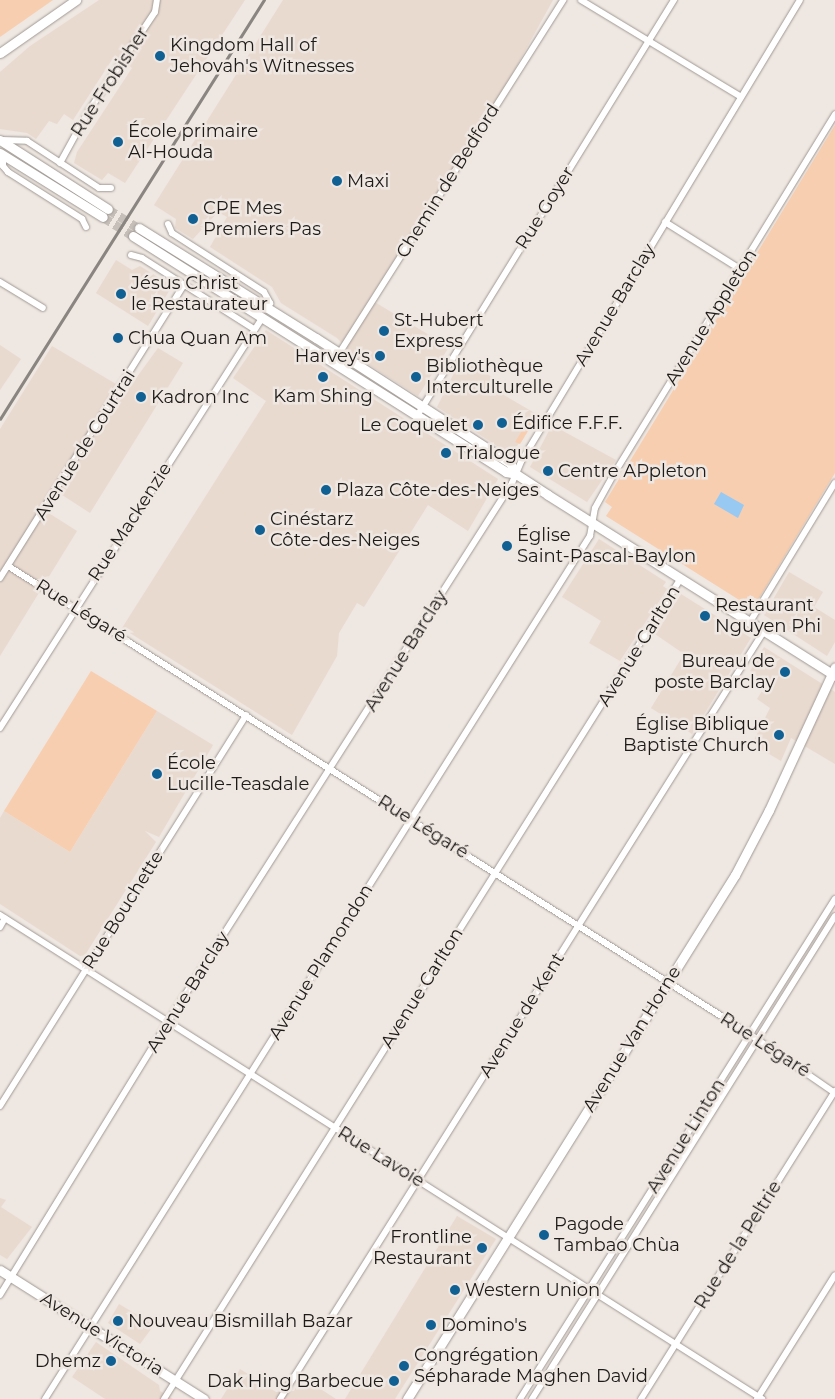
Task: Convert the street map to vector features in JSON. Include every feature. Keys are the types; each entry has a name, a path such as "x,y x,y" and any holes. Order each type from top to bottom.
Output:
{"main road":[{"path":"0,53 76,0"},
{"path":"0,140 108,209"},
{"path":"2,154 103,217"},
{"path":"138,228 510,463 516,474"},
{"path":"133,236 506,472 516,474 764,631 834,672"},
{"name":"Avenue Van Horne","path":"406,1399 668,983 754,841 834,672"},
{"name":"Avenue Victoria","path":"0,1270 204,1399"}],"street":[{"name":"Rue Frobisher","path":"60,163 88,112 156,12 157,0"},
{"name":"Chemin de Bedford","path":"333,363 563,0"},
{"path":"581,0 741,97"},
{"name":"Rue Goyer","path":"417,416 646,41 674,0"},
{"name":"Avenue Barclay","path":"0,1295 516,474 665,222 800,0"},
{"name":"Avenue Appleton","path":"592,523 595,508 612,477 835,114"},
{"path":"0,140 27,141 101,189 111,188"},
{"path":"2,154 3,166 8,172 82,219 86,227"},
{"path":"665,222 740,270"},
{"path":"168,224 172,233 264,292 270,303 267,309"},
{"path":"131,255 142,258 254,329"},
{"path":"0,282 43,308"},
{"name":"Avenue de Courtrai","path":"0,578 184,285"},
{"name":"Rue Mackenzie","path":"0,728 262,318"},
{"path":"750,622 835,482"},
{"name":"Avenue Plamondon","path":"45,1399 590,536 592,523"},
{"name":"Rue Légaré","path":"8,566 750,1034 757,1041 835,1092"},
{"name":"Avenue Carlton","path":"164,1399 681,578"},
{"name":"Avenue de Kent","path":"280,1399 764,631"},
{"name":"Rue Bouchette","path":"0,1106 246,716"},
{"name":"Avenue Linton","path":"520,1399 835,898"},
{"name":"Avenue Linton","path":"532,1399 835,916"},
{"path":"0,927 3,917"},
{"name":"Rue Lavoie","path":"3,917 759,1398"},
{"name":"Rue de la Peltrie","path":"641,1399 835,1092"},
{"path":"759,1398 835,1275"}],"shaded area":[{"path":"0,0 53,0 0,37"},
{"path":"99,0 245,0 125,183 108,173 102,180 74,163 77,152 132,68 115,55 73,120 64,114 57,124 49,121 36,139 27,133 0,129 0,72 30,46"},
{"path":"283,0 553,0 487,120 373,301 449,347 418,396 352,354 337,338 281,303 272,287 210,247 227,217 218,212 193,239 175,228 176,219 154,205"},
{"path":"835,125 835,473 758,600 750,595 744,603 606,516 612,507 605,502"},
{"path":"116,260 132,270 140,266 172,286 148,326 96,293"},
{"path":"266,330 498,479 468,531 428,505 364,607 357,603 339,633 337,656 292,735 122,628 266,401 233,378"},
{"path":"0,345 21,359 0,390"},
{"path":"52,346 121,387 65,476 158,348 183,363 90,513 56,491 44,510 77,531 0,656 0,429"},
{"path":"463,355 467,362 502,383 497,391 538,415 511,455 437,407"},
{"path":"533,413 538,415 520,444 515,442"},
{"path":"552,425 616,460 587,502 530,467"},
{"path":"599,539 666,582 663,586 667,589 620,661 589,643 601,621 562,597"},
{"path":"789,572 823,592 814,607 835,620 835,642 827,656 764,615"},
{"path":"681,594 751,638 692,734 651,708 684,654 655,634"},
{"path":"764,647 835,692 835,764 791,738 781,761 752,744 770,708 757,699 767,683 750,671"},
{"path":"91,671 157,711 70,852 4,811"},
{"path":"157,711 213,745 159,837 145,831 156,842 85,955 80,956 0,904 0,818 4,811 70,852"},
{"path":"0,1198 6,1200 1,1207 32,1227 7,1259 0,1255"},
{"path":"457,1216 496,1239 395,1399 345,1399"},
{"path":"119,1304 154,1325 140,1344 108,1323"},
{"path":"96,1342 159,1385 160,1391 173,1399 105,1399 72,1377"},
{"path":"240,1369 276,1392 294,1391 302,1377 336,1399 221,1399"}],"water":[{"path":"721,492 744,505 738,518 714,504"}],"tunnel":[{"path":"108,209 139,228"},
{"path":"103,217 133,236"}],"railway":[{"path":"0,419 264,0"}],"place":[{"name":"Kingdom Hall of Jehovah's Witnesses","path":"160,56"},
{"name":"École primaire Al-Houda","path":"118,142"},
{"name":"Maxi","path":"337,181"},
{"name":"CPE Mes Premiers Pas","path":"193,219"},
{"name":"Jésus Christ le Restaurateur","path":"121,294"},
{"name":"St-Hubert Express","path":"384,331"},
{"name":"Chua Quan Am","path":"118,338"},
{"name":"Harvey's","path":"380,356"},
{"name":"Kam Shing","path":"323,377"},
{"name":"Bibliothèque Interculturelle","path":"416,377"},
{"name":"Kadron Inc","path":"141,397"},
{"name":"Édifice F.F.F.","path":"502,423"},
{"name":"Le Coquelet","path":"478,425"},
{"name":"Trialogue","path":"446,453"},
{"name":"Centre APpleton","path":"548,471"},
{"name":"Plaza Côte-des-Neiges","path":"326,490"},
{"name":"Cinéstarz Côte-des-Neiges","path":"260,530"},
{"name":"Église Saint-Pascal-Baylon","path":"507,546"},
{"name":"Restaurant Nguyen Phi","path":"705,616"},
{"name":"Bureau de poste Barclay","path":"785,672"},
{"name":"Église Biblique Baptiste Church","path":"779,735"},
{"name":"École Lucille-Teasdale","path":"157,774"},
{"name":"Pagode Tambao Chùa","path":"544,1235"},
{"name":"Frontline Restaurant","path":"482,1248"},
{"name":"Western Union","path":"455,1290"},
{"name":"Nouveau Bismillah Bazar","path":"118,1321"},
{"name":"Domino's","path":"431,1325"},
{"name":"Dhemz","path":"111,1361"},
{"name":"Congrégation Sépharade Maghen David","path":"404,1366"},
{"name":"Dak Hing Barbecue","path":"394,1381"}]}
